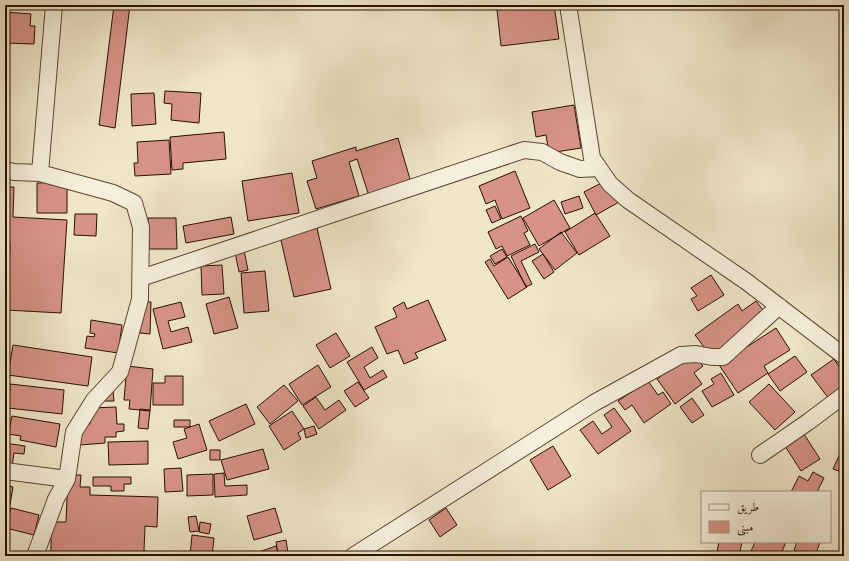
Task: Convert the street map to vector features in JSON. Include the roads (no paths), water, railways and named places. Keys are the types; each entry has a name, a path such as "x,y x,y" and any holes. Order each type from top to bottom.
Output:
{"street":[{"path":"40,173 54,5"},
{"path":"568,5 592,158 610,184 628,200 747,282 844,356"},
{"path":"141,278 524,150 542,152 560,162 580,169 599,168"},
{"path":"5,170 14,172 40,173 113,193 134,203 141,227 140,299 120,372 94,400 74,432 67,479 56,499 35,556"},
{"path":"353,556 594,404 681,355 696,354 712,357 723,357 779,306"},
{"path":"760,455 844,395"},
{"path":"5,471 67,479"}]}
